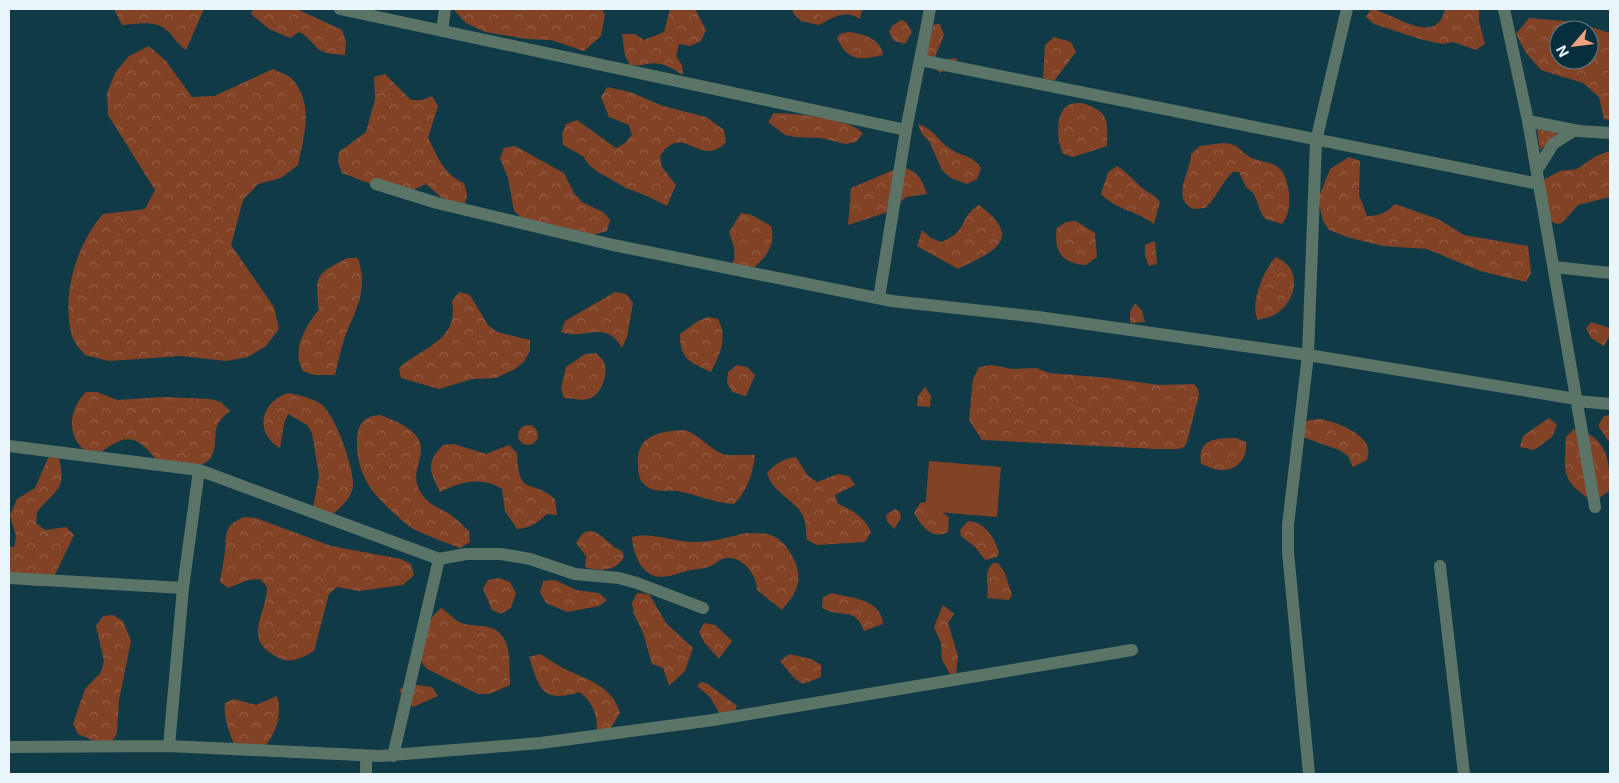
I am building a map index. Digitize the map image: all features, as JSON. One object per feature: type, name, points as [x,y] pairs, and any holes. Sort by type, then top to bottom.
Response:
[{"type":"street","points":[[340,9],[906,130]]},
{"type":"street","points":[[442,31],[445,9]]},
{"type":"street","points":[[879,298],[906,130],[930,9]]},
{"type":"street","points":[[1310,774],[1288,552],[1288,525],[1308,355],[1316,141],[1347,9]]},
{"type":"street","points":[[1504,9],[1537,170],[1595,508]]},
{"type":"street","points":[[920,60],[1076,90],[1316,141],[1539,184]]},
{"type":"street","points":[[1528,121],[1574,130],[1610,133]]},
{"type":"street","points":[[1537,170],[1553,144],[1574,130]]},
{"type":"street","points":[[376,184],[437,203],[613,245],[879,298],[1038,317],[1308,355],[1610,404]]},
{"type":"street","points":[[1554,267],[1610,273]]},
{"type":"street","points":[[9,446],[199,470],[439,559],[475,554],[502,554],[530,559],[575,574],[619,578],[637,583],[703,608]]},
{"type":"street","points":[[169,746],[183,588],[199,470]]},
{"type":"street","points":[[393,756],[439,559]]},
{"type":"street","points":[[1440,566],[1464,774]]},
{"type":"street","points":[[9,578],[183,588]]},
{"type":"street","points":[[9,747],[169,746],[393,756],[541,743],[713,720],[1132,650]]},
{"type":"street","points":[[366,756],[366,774]]},
{"type":"green space","points":[[114,9],[204,9],[186,50],[169,32],[159,25],[147,23],[122,25]]},
{"type":"green space","points":[[253,9],[297,9],[342,30],[346,41],[345,55],[329,54],[320,50],[299,32],[290,38],[269,29],[251,14]]},
{"type":"green space","points":[[453,9],[601,9],[605,14],[601,36],[584,51],[551,40],[527,39],[485,32],[466,23]]},
{"type":"green space","points":[[670,9],[695,9],[706,30],[701,41],[690,46],[679,44],[676,56],[682,65],[683,75],[661,64],[630,65],[625,56],[622,34],[635,34],[644,40],[664,32]]},
{"type":"green space","points":[[793,9],[862,9],[860,19],[844,15],[834,17],[819,25],[801,21],[793,13]]},
{"type":"green space","points":[[1371,9],[1423,27],[1433,26],[1440,21],[1445,9],[1479,9],[1479,21],[1485,44],[1476,50],[1453,42],[1442,44],[1420,39],[1374,24],[1366,17]]},
{"type":"green space","points":[[1529,18],[1552,20],[1549,20],[1549,70],[1599,70],[1599,29],[1610,33],[1610,120],[1604,119],[1599,97],[1583,83],[1541,70],[1526,53],[1516,34]]},
{"type":"green space","points":[[901,20],[906,22],[912,32],[905,44],[894,41],[889,32],[892,26]]},
{"type":"green space","points":[[935,24],[940,24],[944,35],[935,57],[940,60],[957,58],[955,64],[940,73],[928,62],[922,35]]},
{"type":"green space","points":[[847,32],[869,37],[878,44],[883,55],[861,58],[850,55],[841,46],[837,38],[840,34]]},
{"type":"green space","points":[[1054,37],[1071,42],[1076,52],[1054,81],[1043,78],[1045,45]]},
{"type":"green space","points":[[149,46],[166,61],[192,97],[214,96],[273,69],[293,80],[303,100],[306,121],[298,165],[281,178],[258,184],[243,200],[231,245],[274,307],[279,329],[266,346],[248,357],[226,361],[181,356],[109,361],[85,355],[72,336],[68,304],[70,288],[78,256],[85,241],[103,214],[145,209],[155,190],[108,115],[107,93],[115,73],[129,56]]},
{"type":"green space","points":[[385,74],[411,100],[422,100],[432,96],[438,106],[428,138],[446,170],[457,180],[464,183],[467,195],[464,206],[442,198],[426,184],[407,193],[384,189],[342,173],[338,162],[339,152],[366,132],[375,99],[374,77]]},
{"type":"green space","points":[[607,87],[630,92],[663,106],[706,117],[724,130],[726,142],[717,149],[708,151],[684,143],[676,143],[668,146],[660,156],[662,167],[676,185],[667,206],[626,188],[598,172],[589,165],[583,156],[563,145],[562,134],[566,124],[577,120],[616,148],[625,143],[632,135],[629,125],[609,117],[601,97]]},
{"type":"green space","points":[[1082,103],[1102,113],[1105,118],[1107,123],[1107,146],[1073,157],[1063,154],[1058,135],[1059,121],[1064,109],[1069,105]]},
{"type":"green space","points":[[774,113],[833,120],[845,123],[863,133],[856,142],[845,144],[822,138],[785,135],[768,122]]},
{"type":"green space","points":[[918,124],[933,132],[952,150],[977,163],[981,168],[977,179],[967,184],[951,178],[942,170],[929,141],[922,134]]},
{"type":"green space","points":[[1537,129],[1558,133],[1540,150]]},
{"type":"green space","points":[[1223,143],[1236,146],[1254,159],[1277,166],[1284,174],[1288,188],[1289,205],[1286,219],[1282,224],[1266,219],[1262,215],[1254,194],[1246,187],[1239,172],[1233,172],[1229,176],[1205,208],[1193,209],[1186,204],[1182,191],[1191,154],[1200,146]]},
{"type":"green space","points":[[515,146],[564,173],[574,193],[582,202],[603,212],[610,220],[607,231],[586,237],[523,219],[514,211],[508,178],[500,158],[504,148]]},
{"type":"green space","points":[[1610,151],[1610,197],[1578,205],[1562,223],[1552,222],[1543,214],[1535,198],[1535,187],[1543,180],[1560,171],[1577,169],[1596,156]]},
{"type":"green space","points":[[1349,157],[1360,161],[1359,195],[1367,216],[1389,210],[1395,204],[1438,219],[1464,235],[1528,246],[1531,273],[1526,282],[1480,271],[1427,249],[1383,246],[1350,238],[1329,230],[1323,221],[1318,199],[1330,169]]},
{"type":"green space","points":[[1117,166],[1160,202],[1154,224],[1113,204],[1101,194],[1108,172]]},
{"type":"green space","points":[[898,168],[909,169],[917,175],[923,183],[927,194],[906,197],[891,211],[848,225],[851,188]]},
{"type":"green space","points":[[979,205],[993,217],[1000,227],[1002,235],[999,243],[993,250],[958,269],[917,246],[922,230],[931,238],[941,242],[950,238],[960,229],[968,214]]},
{"type":"green space","points":[[741,213],[752,215],[771,226],[772,233],[772,240],[767,253],[747,273],[728,270],[734,261],[734,247],[729,232]]},
{"type":"green space","points":[[1076,221],[1095,233],[1097,257],[1086,265],[1071,262],[1061,255],[1058,250],[1057,228],[1066,222]]},
{"type":"green space","points":[[1155,241],[1157,264],[1149,266],[1145,256],[1145,245]]},
{"type":"green space","points":[[1276,257],[1289,267],[1293,274],[1294,282],[1291,297],[1280,311],[1273,316],[1258,320],[1255,305],[1259,287],[1267,269]]},
{"type":"green space","points":[[347,258],[358,258],[362,281],[359,300],[343,344],[335,375],[314,375],[303,371],[300,363],[298,355],[301,339],[319,309],[317,289],[320,277],[329,268]]},
{"type":"green space","points":[[459,292],[470,295],[488,325],[497,332],[530,340],[530,351],[524,362],[515,369],[496,378],[472,379],[439,389],[401,378],[399,368],[429,348],[445,334],[453,314],[452,301]]},
{"type":"green space","points":[[615,292],[626,294],[633,303],[627,337],[622,348],[616,339],[609,334],[594,332],[569,334],[561,332],[565,321]]},
{"type":"green space","points":[[1135,303],[1142,311],[1145,322],[1130,323],[1130,312]]},
{"type":"green space","points":[[708,317],[718,319],[723,339],[720,352],[711,372],[697,366],[688,359],[684,355],[680,343],[680,334],[698,321]]},
{"type":"green space","points":[[1591,322],[1610,328],[1609,337],[1604,346],[1591,338],[1586,328]]},
{"type":"green space","points":[[596,353],[603,361],[605,367],[605,378],[597,394],[588,399],[564,398],[561,388],[566,367],[585,354]]},
{"type":"green space","points":[[737,365],[747,367],[755,375],[746,396],[732,392],[727,383],[728,372]]},
{"type":"green space","points":[[991,365],[1013,369],[1036,368],[1049,373],[1109,378],[1159,385],[1194,384],[1198,389],[1199,395],[1187,442],[1184,447],[1179,449],[1156,449],[982,440],[969,420],[973,379],[979,367]]},
{"type":"green space","points":[[925,387],[931,396],[930,407],[917,406],[918,396]]},
{"type":"green space","points":[[86,392],[97,392],[117,400],[164,397],[210,399],[221,402],[230,411],[221,419],[217,426],[213,454],[205,463],[188,466],[158,462],[142,445],[128,439],[113,444],[95,457],[79,444],[74,436],[72,427],[75,409],[79,400]]},
{"type":"green space","points":[[288,393],[310,398],[321,404],[333,420],[344,445],[352,472],[352,491],[341,507],[332,515],[313,508],[319,476],[312,433],[307,425],[288,414],[284,424],[280,448],[266,434],[264,418],[266,410],[271,403]]},
{"type":"green space","points":[[380,415],[403,425],[416,435],[421,445],[416,475],[418,486],[428,501],[451,515],[469,531],[470,542],[460,548],[413,529],[386,506],[372,490],[366,481],[359,462],[357,439],[363,421]]},
{"type":"green space","points":[[1610,415],[1610,443],[1598,426],[1604,416]]},
{"type":"green space","points":[[1549,418],[1557,425],[1552,437],[1534,450],[1520,447],[1523,436]]},
{"type":"green space","points":[[1321,419],[1341,425],[1361,437],[1368,448],[1367,460],[1353,467],[1348,456],[1339,450],[1297,435],[1300,425],[1309,420]]},
{"type":"green space","points":[[528,425],[535,428],[538,435],[535,442],[528,445],[521,442],[518,435],[521,428]]},
{"type":"green space","points":[[1574,429],[1594,437],[1600,443],[1607,459],[1610,490],[1594,502],[1575,488],[1567,476],[1565,468],[1566,437]]},
{"type":"green space","points":[[685,430],[723,454],[755,455],[749,482],[734,504],[677,491],[655,490],[647,487],[642,482],[638,471],[638,456],[645,441],[658,434]]},
{"type":"green space","points":[[1236,438],[1246,442],[1245,453],[1237,466],[1220,470],[1201,464],[1200,456],[1202,449],[1209,442]]},
{"type":"green space","points":[[454,444],[486,454],[509,445],[517,453],[518,467],[523,482],[555,499],[557,515],[547,514],[526,528],[517,529],[505,511],[502,489],[494,485],[479,482],[463,483],[440,492],[432,473],[432,463],[437,451],[443,445]]},
{"type":"green space","points":[[58,455],[62,475],[61,482],[55,493],[37,512],[36,523],[45,530],[66,527],[74,535],[53,579],[44,586],[33,586],[15,574],[9,573],[9,547],[14,547],[16,536],[10,515],[17,499],[35,488],[48,458]]},
{"type":"green space","points":[[796,457],[808,476],[817,482],[838,474],[849,476],[855,485],[835,495],[838,504],[858,515],[868,527],[871,532],[865,542],[817,545],[807,540],[803,516],[795,505],[779,492],[767,473],[780,462]]},
{"type":"green space","points":[[929,461],[1001,467],[997,517],[925,511]]},
{"type":"green space","points":[[925,502],[936,506],[949,518],[948,532],[942,534],[932,533],[920,523],[914,513],[920,503]]},
{"type":"green space","points":[[895,509],[900,512],[901,518],[894,529],[887,521],[886,515]]},
{"type":"green space","points":[[244,517],[256,518],[331,546],[401,559],[411,564],[414,575],[403,585],[359,591],[337,587],[329,594],[314,651],[295,660],[281,659],[265,649],[258,633],[267,587],[260,579],[248,580],[228,588],[220,582],[228,530],[233,523]]},
{"type":"green space","points":[[968,521],[979,524],[988,531],[999,552],[997,557],[985,560],[975,547],[961,536],[960,530]]},
{"type":"green space","points":[[588,531],[602,536],[622,551],[624,556],[618,565],[602,570],[585,567],[586,556],[576,543],[583,533]]},
{"type":"green space","points":[[746,533],[770,535],[776,538],[787,548],[795,562],[799,577],[797,587],[792,598],[782,610],[757,590],[754,578],[747,566],[735,559],[722,559],[707,567],[667,576],[653,576],[639,563],[632,537],[662,537],[705,542]]},
{"type":"green space","points":[[993,563],[998,563],[1005,573],[1012,595],[1009,600],[987,598],[987,575]]},
{"type":"green space","points":[[499,578],[510,582],[516,593],[511,608],[501,614],[492,610],[483,589],[488,580]]},
{"type":"green space","points":[[555,580],[576,590],[599,593],[607,600],[599,606],[567,612],[546,603],[540,592],[543,581]]},
{"type":"green space","points":[[637,593],[649,594],[666,623],[693,648],[685,671],[669,686],[663,668],[652,664],[643,633],[634,614],[632,603]]},
{"type":"green space","points":[[832,593],[865,601],[872,605],[877,609],[883,624],[864,631],[860,623],[852,615],[835,613],[822,608],[823,597]]},
{"type":"green space","points":[[943,605],[954,614],[948,623],[958,656],[956,674],[952,677],[942,660],[941,643],[934,627]]},
{"type":"green space","points":[[441,608],[459,622],[485,626],[497,631],[502,636],[509,652],[510,685],[489,694],[478,694],[427,669],[420,660],[416,648],[433,616]]},
{"type":"green space","points":[[113,615],[123,621],[131,641],[119,700],[117,733],[111,743],[99,743],[78,734],[73,724],[85,689],[101,672],[104,661],[96,626],[103,616]]},
{"type":"green space","points":[[704,623],[715,625],[732,641],[719,659],[704,642],[699,632]]},
{"type":"green space","points":[[540,654],[561,667],[588,679],[611,695],[620,713],[609,731],[597,730],[593,709],[580,692],[568,695],[551,695],[540,686],[529,657]]},
{"type":"green space","points":[[789,654],[811,659],[821,665],[821,677],[803,684],[794,678],[780,661]]},
{"type":"green space","points":[[701,682],[708,684],[737,706],[735,712],[722,718],[710,697],[697,686]]},
{"type":"green space","points":[[408,684],[432,687],[438,696],[413,707],[399,690]]},
{"type":"green space","points":[[277,696],[279,703],[278,718],[274,732],[266,745],[261,750],[234,744],[228,729],[225,703],[234,699],[256,705]]}]
